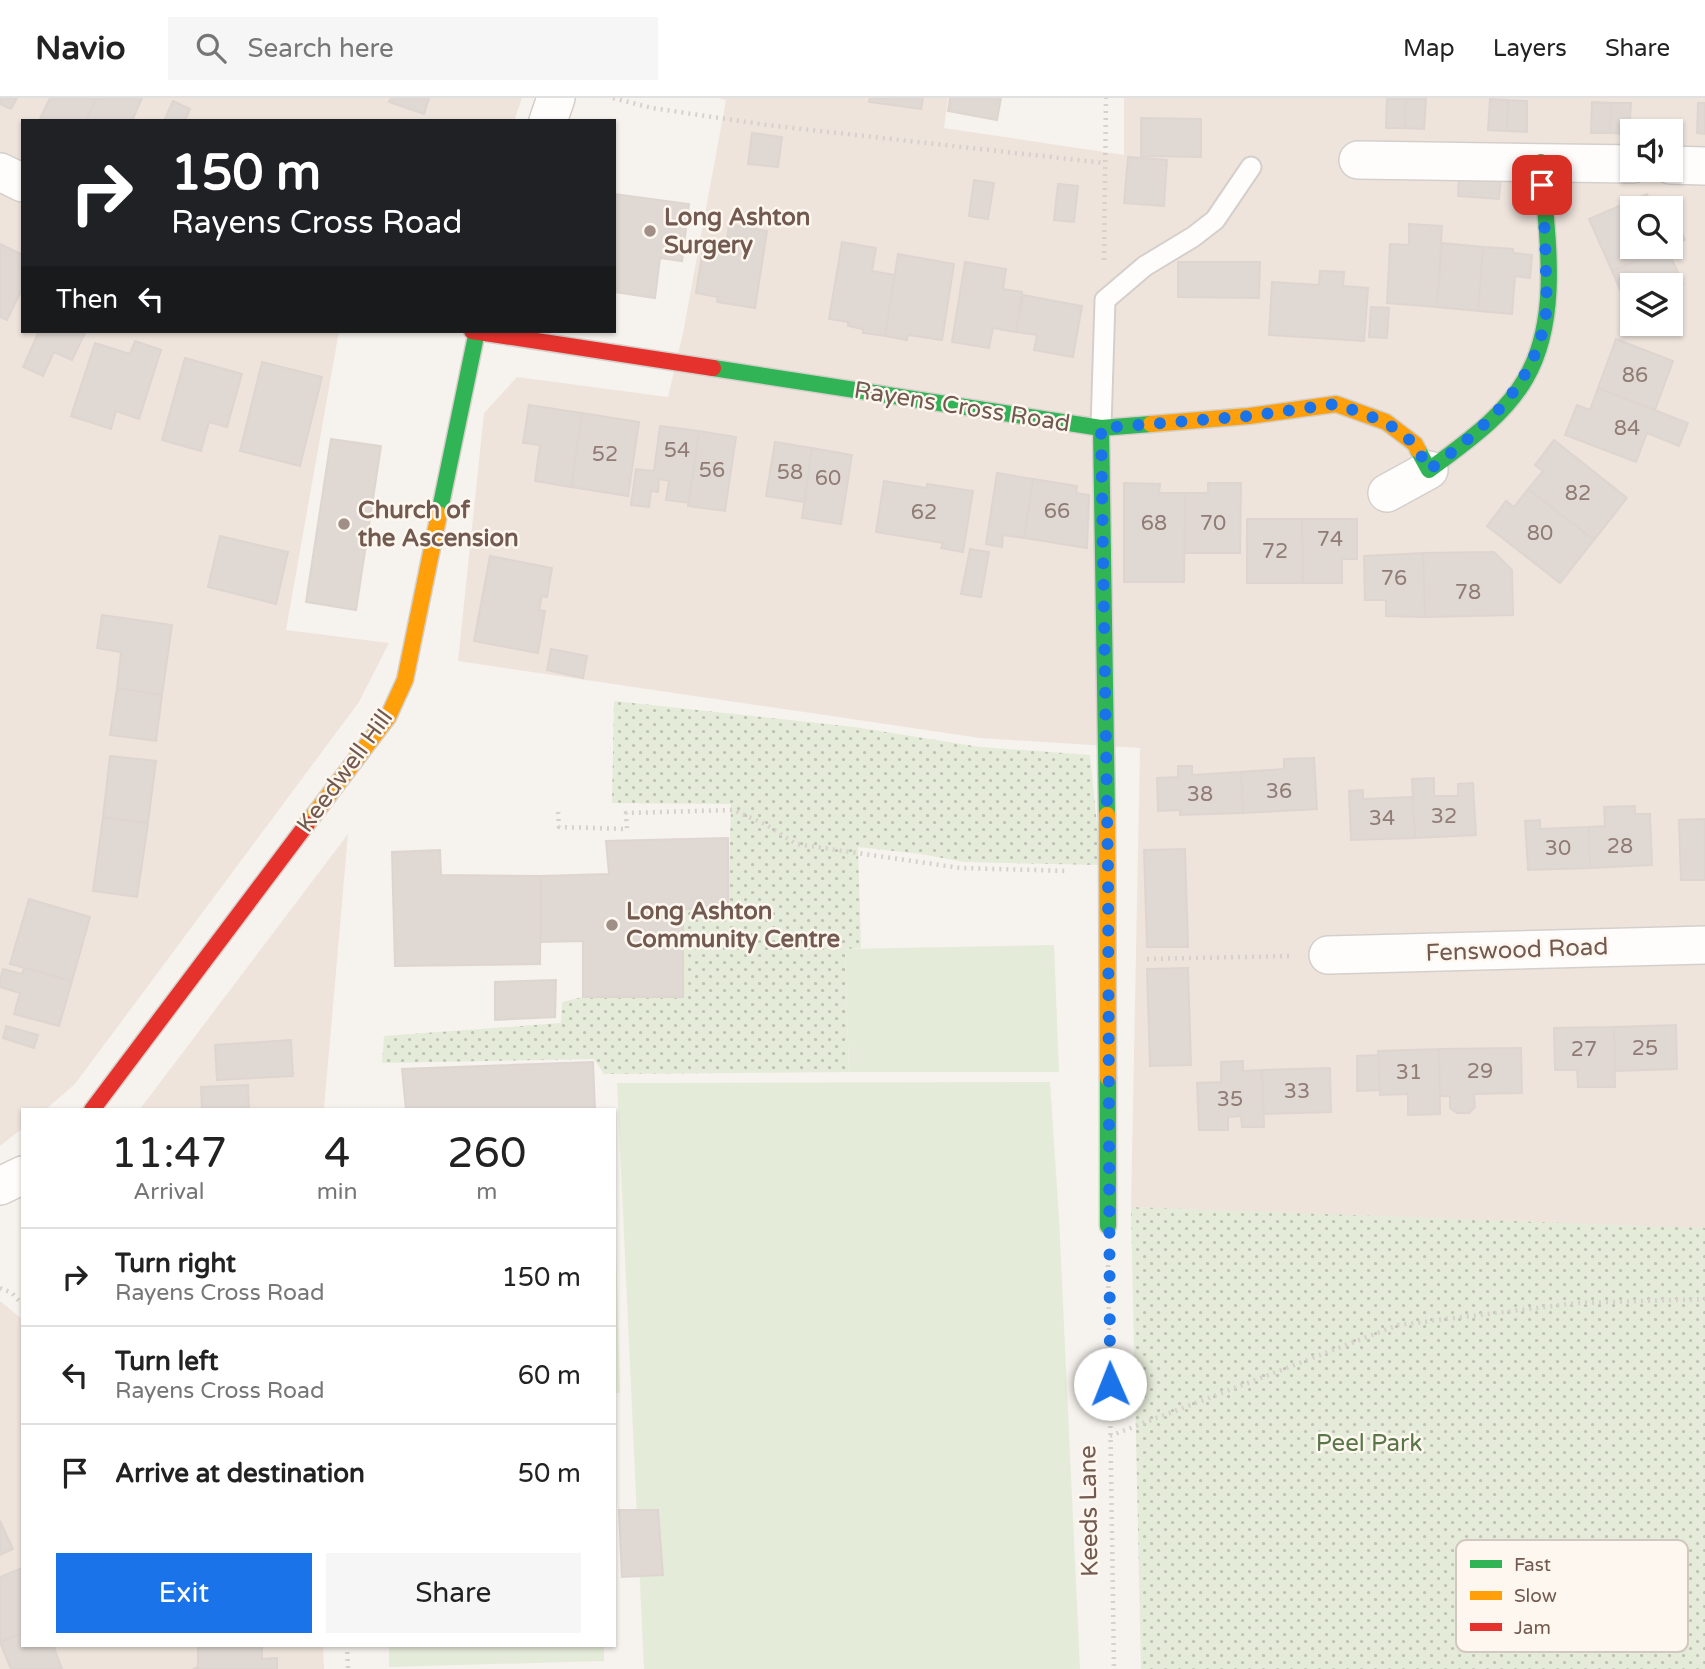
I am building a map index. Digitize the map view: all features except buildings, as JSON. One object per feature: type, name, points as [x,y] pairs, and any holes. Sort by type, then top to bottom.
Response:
[{"type":"street","points":[[549,119],[556,98]]},
{"type":"street","points":[[1358,160],[1620,164]]},
{"type":"street","points":[[1387,492],[1429,470],[1469,439],[1508,402],[1532,365],[1546,313],[1541,162]]},
{"type":"street","points":[[1683,165],[1705,166]]},
{"type":"street","points":[[0,173],[21,182]]},
{"type":"street","name":"Keedwell Hill","points":[[94,1108],[388,717],[405,680],[475,333]]},
{"type":"street","name":"Rayens Cross Road","points":[[488,333],[1101,428],[1249,416],[1336,404],[1386,422],[1415,444],[1429,470]]},
{"type":"street","points":[[1101,428],[1108,872],[1108,1226]]},
{"type":"street","name":"Fenswood Road","points":[[1328,956],[1705,944]]},
{"type":"street","points":[[0,1186],[21,1176]]},
{"type":"lane","points":[[1101,428],[1105,300],[1146,266],[1215,220],[1251,167]]},
{"type":"path","points":[[613,98],[652,108],[767,125],[1104,163]]},
{"type":"path","points":[[1105,300],[1106,98]]},
{"type":"path","points":[[558,813],[559,827],[627,829],[626,813],[733,810],[765,824],[796,844],[960,868],[1108,872]]},
{"type":"path","points":[[1108,960],[1328,956]]},
{"type":"path","name":"Keeds Lane","points":[[1108,1226],[1114,1669]]},
{"type":"path","points":[[0,1288],[12,1293],[21,1303]]},
{"type":"path","points":[[1110,1436],[1398,1325],[1577,1303],[1705,1299]]},
{"type":"path","points":[[347,1647],[348,1669]]},
{"type":"shaded area","points":[[0,98],[522,98],[515,119],[21,119],[21,333],[339,333],[286,630],[389,643],[359,702],[75,1084],[47,1108],[21,1108],[21,1130],[0,1146]]},
{"type":"shaded area","points":[[719,98],[948,98],[944,128],[1124,155],[1124,98],[1705,98],[1705,1235],[1131,1207],[1140,748],[980,738],[458,661],[484,413],[517,377],[668,397],[683,333],[726,100]]},
{"type":"shaded area","points":[[348,834],[324,1108],[141,1108]]},
{"type":"shaded area","points":[[0,1301],[21,1318],[21,1647],[323,1647],[324,1669],[0,1669]]},
{"type":"green space","points":[[614,701],[854,727],[980,747],[1090,755],[1101,865],[964,862],[858,847],[861,948],[845,949],[849,1072],[604,1074],[594,1059],[382,1063],[384,1036],[561,1023],[562,1002],[583,997],[683,997],[683,909],[728,907],[731,804],[612,803]]},
{"type":"green space","points":[[1054,945],[1059,1072],[849,1072],[845,949]]},
{"type":"green space","points":[[1050,1082],[1080,1669],[644,1669],[617,1083]]},
{"type":"green space","name":"Peel Park","points":[[1131,1207],[1705,1228],[1705,1669],[1141,1669]]},
{"type":"green space","points":[[616,1244],[620,1393],[616,1393]]},
{"type":"green space","points":[[389,1647],[604,1647],[604,1661],[389,1667]]},
{"type":"traffic: fast","points":[[1418,450],[1429,470],[1469,440],[1495,417],[1517,392],[1537,353],[1544,327],[1549,272],[1541,162]]},
{"type":"traffic: fast","points":[[439,514],[477,333]]},
{"type":"traffic: fast","points":[[713,368],[1101,428],[1151,424]]},
{"type":"traffic: fast","points":[[1101,428],[1107,815]]},
{"type":"traffic: fast","points":[[1108,1078],[1108,1226]]},
{"type":"traffic: slow","points":[[1151,424],[1249,416],[1336,404],[1386,422],[1415,444],[1418,450]]},
{"type":"traffic: slow","points":[[307,824],[388,717],[405,680],[439,514]]},
{"type":"traffic: slow","points":[[1107,815],[1108,1078]]},
{"type":"traffic: jam","points":[[485,333],[713,368]]},
{"type":"traffic: jam","points":[[94,1108],[307,824]]},
{"type":"place","name":"Long Ashton Surgery","points":[[650,231]]},
{"type":"place","name":"Church of the Ascension","points":[[344,524]]},
{"type":"place","name":"Long Ashton Community Centre","points":[[612,925]]},
{"type":"route","points":[[1110,1384],[1108,872],[1101,428],[1249,416],[1336,404],[1386,422],[1415,444],[1429,470],[1469,439],[1508,402],[1532,365],[1546,313],[1542,185]]}]
